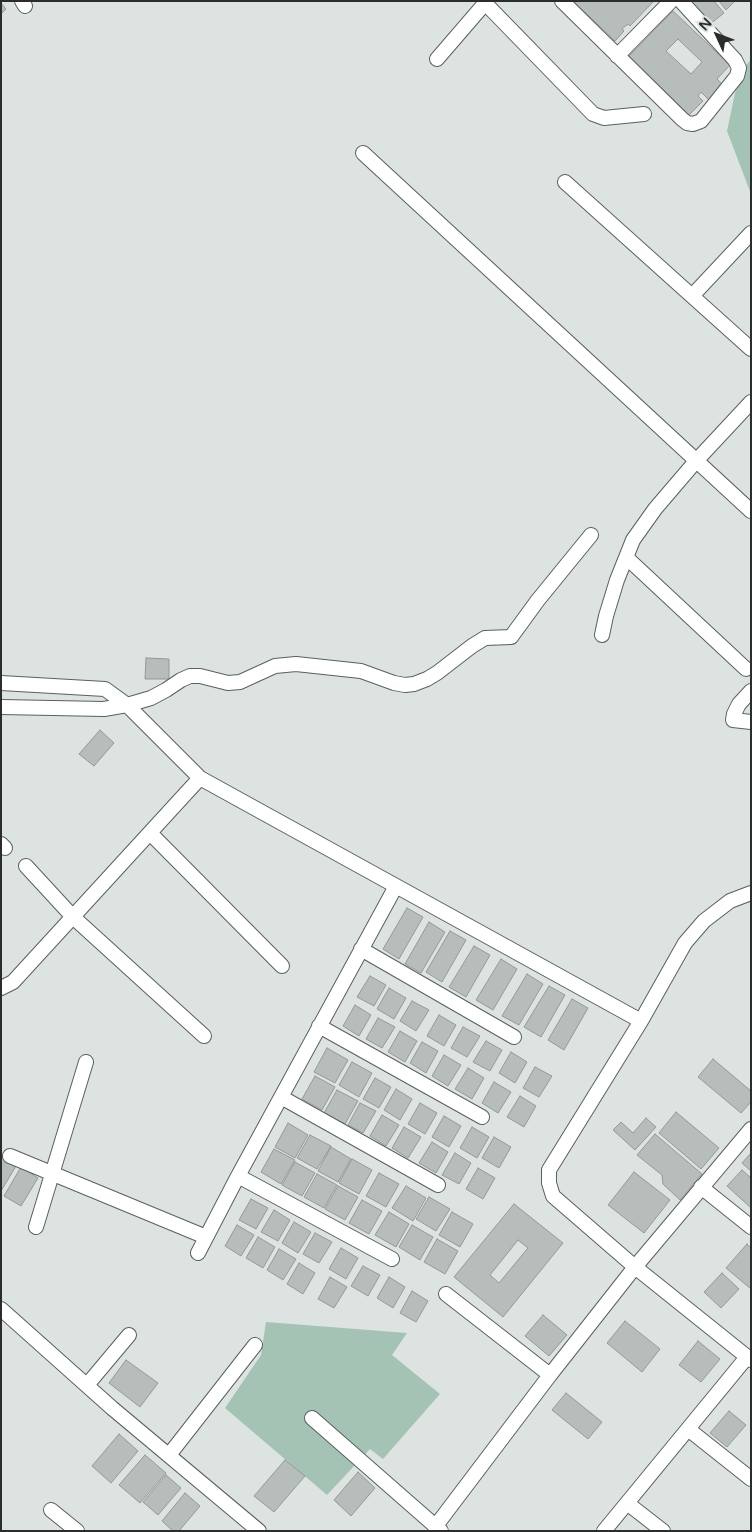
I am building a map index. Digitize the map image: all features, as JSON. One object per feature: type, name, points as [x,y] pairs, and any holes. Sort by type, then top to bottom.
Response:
[{"type":"street","points":[[562,1],[687,123],[693,124],[701,121],[737,76],[739,68],[735,60],[681,1]]},
{"type":"street","points":[[617,56],[671,1]]},
{"type":"street","points":[[437,59],[486,2],[593,114],[604,118],[644,114]]},
{"type":"street","points":[[363,153],[751,511]]},
{"type":"street","points":[[565,182],[751,349]]},
{"type":"street","points":[[692,296],[751,233]]},
{"type":"street","points":[[602,635],[617,580],[633,540],[655,509],[696,461],[751,402]]},
{"type":"street","points":[[1,707],[104,709],[151,698],[190,676],[200,676],[228,684],[240,682],[275,666],[296,664],[361,671],[394,683],[414,684],[437,673],[485,638],[511,636],[591,535]]},
{"type":"street","points":[[627,558],[746,669]]},
{"type":"street","points":[[1,683],[105,689],[127,705],[200,778],[641,1021]]},
{"type":"street","points":[[751,691],[739,704],[733,720],[751,722]]},
{"type":"street","points":[[1,988],[13,982],[200,778]]},
{"type":"street","points":[[150,833],[282,966]]},
{"type":"street","points":[[26,866],[73,917],[204,1036]]},
{"type":"street","points":[[198,1254],[238,1176],[396,886]]},
{"type":"street","points":[[604,1531],[749,1358],[635,1267],[553,1196],[549,1183],[549,1170],[641,1021],[685,943],[704,921],[730,901],[751,893]]},
{"type":"street","points":[[362,949],[514,1037]]},
{"type":"street","points":[[319,1026],[482,1117]]},
{"type":"street","points":[[36,1227],[86,1062]]},
{"type":"street","points":[[281,1097],[438,1185]]},
{"type":"street","points":[[312,1418],[438,1529],[550,1375],[635,1267],[751,1129]]},
{"type":"street","points":[[10,1156],[206,1237]]},
{"type":"street","points":[[238,1176],[392,1259]]},
{"type":"street","points":[[701,1187],[751,1227]]},
{"type":"street","points":[[446,1294],[550,1375]]},
{"type":"street","points":[[2,1311],[259,1531]]},
{"type":"street","points":[[87,1385],[129,1335]]},
{"type":"street","points":[[169,1455],[255,1345]]},
{"type":"street","points":[[688,1429],[751,1479]]},
{"type":"street","points":[[627,1503],[663,1531]]},
{"type":"street","points":[[51,1510],[77,1531]]},
{"type":"green space","points":[[751,59],[751,194],[727,131],[735,93],[745,67]]},
{"type":"green space","points":[[266,1322],[407,1333],[392,1355],[440,1394],[383,1459],[370,1449],[327,1495],[225,1408],[261,1355]]},
{"type":"building","points":[[573,1],[654,1],[630,26],[628,24],[622,29],[624,31],[615,41]]},
{"type":"building","points":[[714,1],[724,13],[709,25],[690,2]]},
{"type":"building","points":[[719,1],[735,1],[726,10]]},
{"type":"building","points":[[1,3],[6,9],[1,14]]},
{"type":"building","points":[[673,11],[730,65],[717,79],[723,85],[709,100],[701,92],[698,96],[703,101],[689,115],[629,56]],"holes":[[[678,39],[702,62],[691,74],[666,51]]]},
{"type":"building","points":[[146,658],[169,659],[169,679],[145,679]]},
{"type":"building","points":[[100,730],[114,743],[94,766],[79,754]]},
{"type":"building","points":[[407,908],[423,917],[399,959],[383,949]]},
{"type":"building","points":[[429,922],[445,932],[421,973],[405,964]]},
{"type":"building","points":[[450,931],[466,940],[442,982],[426,972]]},
{"type":"building","points":[[474,946],[490,955],[466,997],[449,987]]},
{"type":"building","points":[[501,959],[517,969],[493,1010],[476,1000]]},
{"type":"building","points":[[527,974],[543,984],[519,1025],[502,1016]]},
{"type":"building","points":[[370,976],[386,985],[374,1006],[357,997]]},
{"type":"building","points":[[549,986],[565,995],[541,1037],[524,1027]]},
{"type":"building","points":[[389,988],[406,998],[394,1019],[377,1009]]},
{"type":"building","points":[[572,999],[588,1008],[564,1050],[548,1040]]},
{"type":"building","points":[[412,1001],[429,1010],[416,1031],[400,1021]]},
{"type":"building","points":[[355,1005],[371,1015],[359,1036],[343,1026]]},
{"type":"building","points":[[439,1015],[456,1025],[444,1046],[427,1036]]},
{"type":"building","points":[[378,1018],[395,1027],[382,1048],[366,1039]]},
{"type":"building","points":[[463,1027],[480,1036],[467,1057],[451,1048]]},
{"type":"building","points":[[400,1031],[417,1041],[405,1062],[388,1052]]},
{"type":"building","points":[[486,1041],[502,1050],[490,1071],[473,1062]]},
{"type":"building","points":[[422,1042],[438,1051],[426,1073],[410,1063]]},
{"type":"building","points":[[327,1048],[348,1060],[335,1083],[314,1072]]},
{"type":"building","points":[[511,1052],[527,1062],[515,1083],[499,1073]]},
{"type":"building","points":[[444,1055],[461,1065],[448,1086],[432,1076]]},
{"type":"building","points":[[713,1059],[751,1091],[751,1102],[741,1113],[698,1077]]},
{"type":"building","points":[[352,1062],[372,1073],[359,1097],[339,1085]]},
{"type":"building","points":[[535,1067],[552,1076],[539,1097],[523,1088]]},
{"type":"building","points":[[468,1068],[484,1078],[472,1099],[455,1089]]},
{"type":"building","points":[[315,1076],[335,1087],[322,1110],[302,1099]]},
{"type":"building","points":[[375,1078],[391,1087],[379,1108],[363,1099]]},
{"type":"building","points":[[494,1082],[511,1092],[498,1113],[482,1103]]},
{"type":"building","points":[[396,1089],[412,1099],[400,1120],[384,1110]]},
{"type":"building","points":[[337,1090],[358,1101],[345,1124],[324,1113]]},
{"type":"building","points":[[520,1096],[536,1106],[524,1127],[507,1117]]},
{"type":"building","points":[[360,1103],[376,1111],[363,1133],[348,1125]]},
{"type":"building","points":[[420,1103],[437,1113],[425,1134],[408,1124]]},
{"type":"building","points":[[676,1112],[719,1148],[701,1169],[659,1133]]},
{"type":"building","points":[[382,1115],[399,1125],[386,1146],[370,1136]]},
{"type":"building","points":[[444,1116],[461,1126],[449,1147],[432,1137]]},
{"type":"building","points":[[646,1118],[656,1127],[635,1150],[613,1130],[621,1122],[633,1133]]},
{"type":"building","points":[[288,1123],[308,1135],[295,1158],[275,1147]]},
{"type":"building","points":[[404,1127],[421,1137],[408,1158],[392,1148]]},
{"type":"building","points":[[472,1127],[489,1137],[477,1158],[460,1148]]},
{"type":"building","points":[[655,1134],[702,1174],[680,1200],[663,1184],[662,1175],[637,1155]]},
{"type":"building","points":[[310,1135],[331,1146],[317,1169],[297,1158]]},
{"type":"building","points":[[494,1137],[511,1147],[499,1168],[482,1158]]},
{"type":"building","points":[[432,1142],[448,1152],[436,1173],[419,1163]]},
{"type":"building","points":[[331,1147],[351,1159],[338,1182],[318,1171]]},
{"type":"building","points":[[274,1149],[295,1160],[281,1184],[261,1172]]},
{"type":"building","points":[[455,1153],[471,1163],[459,1184],[442,1175]]},
{"type":"building","points":[[751,1153],[751,1171],[742,1163]]},
{"type":"building","points":[[1,1157],[16,1166],[1,1191]]},
{"type":"building","points":[[352,1159],[372,1170],[359,1194],[339,1183]]},
{"type":"building","points":[[295,1162],[315,1173],[302,1196],[282,1185]]},
{"type":"building","points":[[21,1167],[38,1178],[21,1206],[4,1196]]},
{"type":"building","points":[[478,1168],[495,1178],[483,1199],[466,1189]]},
{"type":"building","points":[[742,1170],[751,1178],[751,1208],[727,1186]]},
{"type":"building","points":[[634,1172],[670,1200],[644,1233],[608,1205]]},
{"type":"building","points":[[379,1173],[399,1184],[386,1207],[366,1196]]},
{"type":"building","points":[[317,1174],[337,1185],[324,1208],[304,1197]]},
{"type":"building","points":[[338,1186],[358,1197],[345,1220],[325,1209]]},
{"type":"building","points":[[406,1186],[426,1198],[413,1221],[392,1208]]},
{"type":"building","points":[[429,1197],[450,1209],[436,1231],[416,1219]]},
{"type":"building","points":[[251,1199],[268,1208],[256,1229],[239,1220]]},
{"type":"building","points":[[362,1200],[382,1211],[369,1234],[349,1223]]},
{"type":"building","points":[[514,1204],[563,1243],[503,1317],[454,1277]],"holes":[[[518,1240],[528,1248],[499,1283],[490,1275]]]},
{"type":"building","points":[[274,1210],[290,1220],[278,1241],[261,1232]]},
{"type":"building","points":[[389,1212],[409,1224],[396,1247],[375,1235]]},
{"type":"building","points":[[452,1212],[473,1224],[460,1247],[439,1235]]},
{"type":"building","points":[[294,1222],[311,1232],[298,1253],[282,1243]]},
{"type":"building","points":[[237,1225],[254,1235],[241,1256],[225,1246]]},
{"type":"building","points":[[412,1225],[433,1237],[420,1260],[399,1247]]},
{"type":"building","points":[[315,1233],[332,1242],[319,1263],[303,1254]]},
{"type":"building","points":[[258,1237],[275,1247],[263,1268],[246,1258]]},
{"type":"building","points":[[437,1239],[458,1251],[445,1274],[424,1262]]},
{"type":"building","points":[[747,1244],[751,1248],[751,1289],[726,1268]]},
{"type":"building","points":[[341,1248],[358,1258],[346,1279],[329,1269]]},
{"type":"building","points":[[279,1249],[296,1259],[283,1280],[267,1270]]},
{"type":"building","points":[[299,1263],[315,1273],[303,1294],[287,1284]]},
{"type":"building","points":[[363,1266],[380,1275],[368,1296],[351,1286]]},
{"type":"building","points":[[722,1273],[739,1289],[721,1308],[704,1292]]},
{"type":"building","points":[[330,1277],[347,1287],[334,1308],[318,1299]]},
{"type":"building","points":[[389,1277],[405,1287],[393,1308],[377,1298]]},
{"type":"building","points":[[412,1291],[428,1301],[416,1322],[400,1313]]},
{"type":"building","points":[[543,1315],[567,1335],[549,1356],[525,1336]]},
{"type":"building","points":[[625,1321],[660,1349],[642,1372],[607,1343]]},
{"type":"building","points":[[698,1341],[720,1359],[701,1382],[679,1365]]},
{"type":"building","points":[[126,1360],[158,1383],[140,1407],[109,1383]]},
{"type":"building","points":[[566,1393],[602,1422],[588,1439],[552,1410]]},
{"type":"building","points":[[729,1411],[746,1425],[727,1447],[710,1433]]},
{"type":"building","points":[[119,1434],[138,1451],[111,1483],[92,1466]]},
{"type":"building","points":[[145,1455],[166,1473],[140,1503],[119,1485]]},
{"type":"building","points":[[285,1460],[305,1476],[274,1512],[254,1496]]},
{"type":"building","points":[[358,1472],[375,1488],[351,1516],[334,1500]]},
{"type":"building","points":[[166,1475],[181,1488],[158,1515],[143,1502]]},
{"type":"building","points":[[185,1493],[200,1506],[179,1531],[173,1531],[162,1521]]}]
